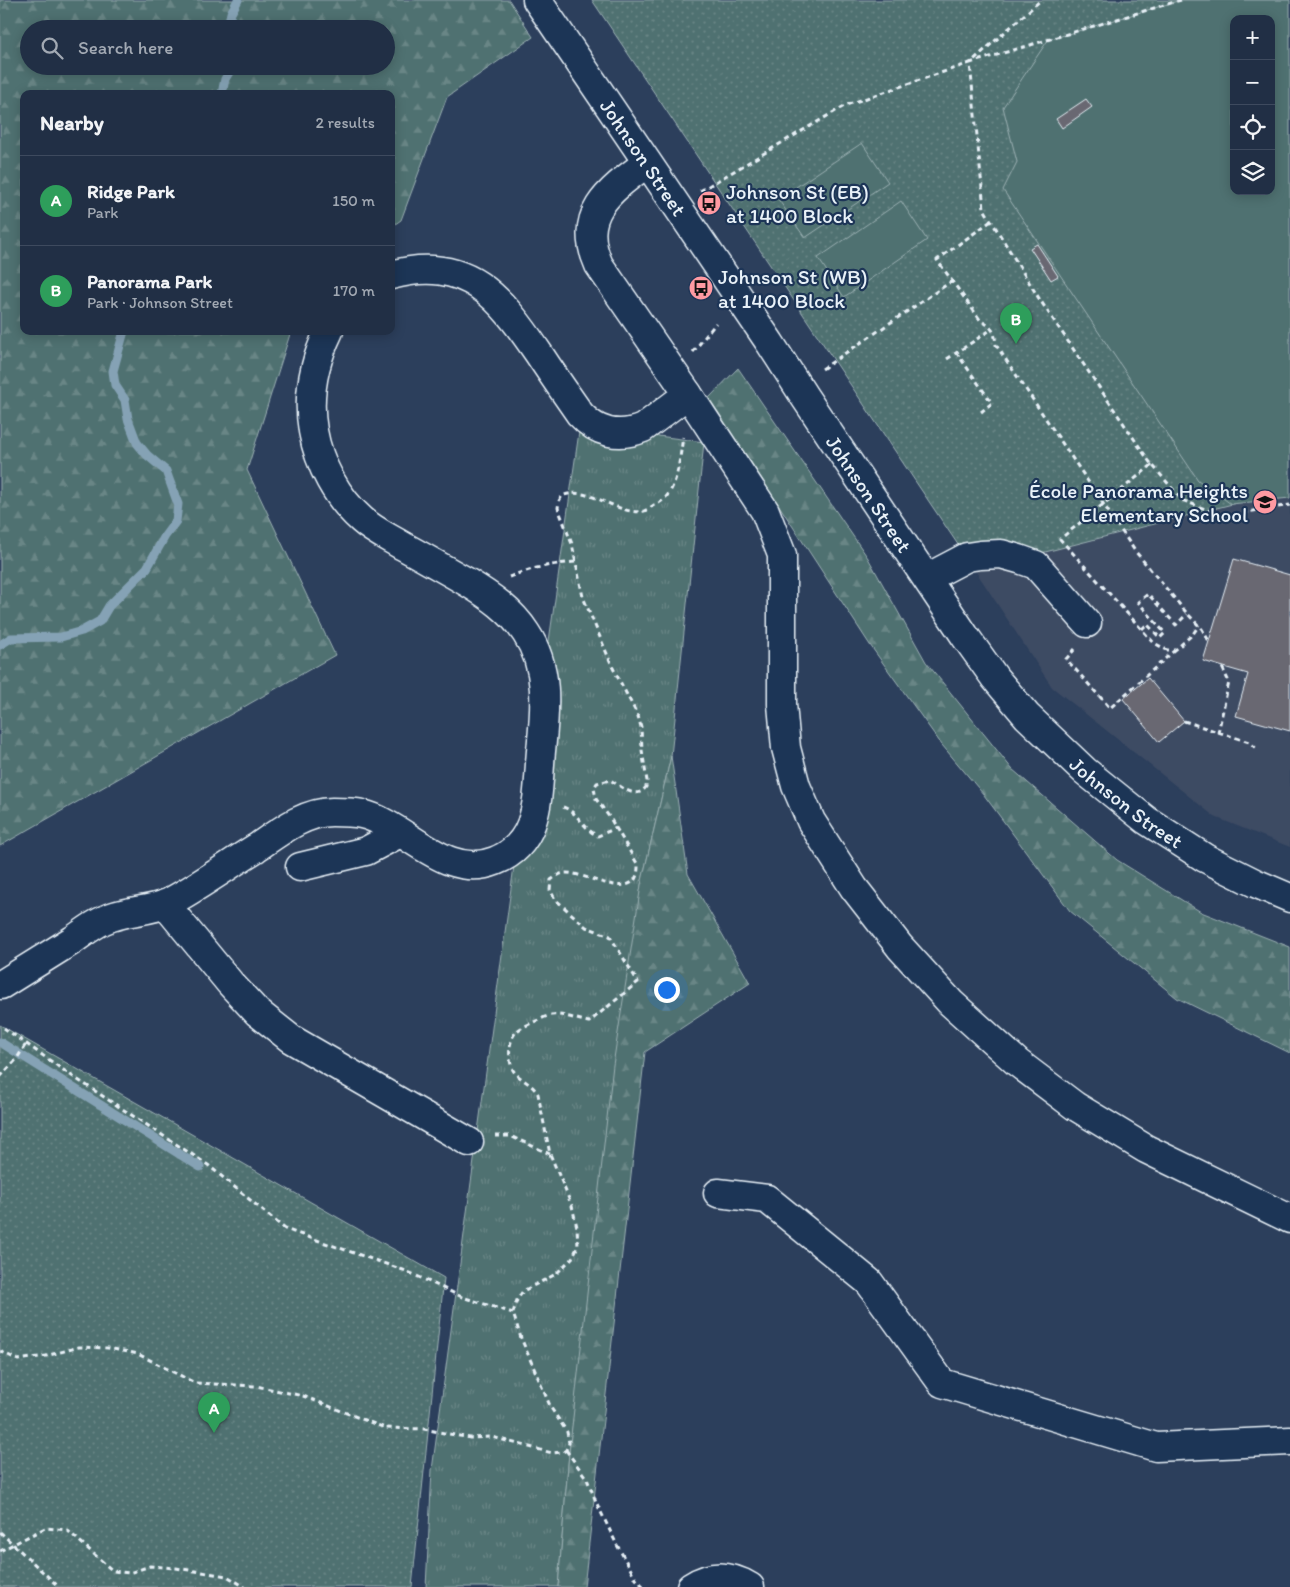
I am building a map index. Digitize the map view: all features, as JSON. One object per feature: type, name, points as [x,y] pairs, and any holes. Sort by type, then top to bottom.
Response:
[{"type":"street","name":"Johnson Street","points":[[538,0],[975,650],[1027,716],[1085,771],[1146,820],[1205,858],[1290,898]]},
{"type":"street","points":[[647,163],[612,190],[601,205],[590,230],[591,241],[599,265],[688,394],[765,511],[782,555],[782,704],[786,748],[796,786],[811,821],[854,888],[900,948],[952,1004],[1018,1063],[1075,1106],[1146,1149],[1290,1220]]},
{"type":"street","points":[[395,274],[411,270],[443,271],[466,278],[484,289],[499,301],[515,319],[580,414],[597,429],[614,434],[636,431],[643,428],[688,394]]},
{"type":"street","points":[[1,985],[106,918],[166,904],[277,833],[304,818],[322,813],[362,814],[381,822],[432,853],[454,862],[470,864],[484,864],[507,855],[529,833],[536,803],[545,709],[544,681],[535,649],[527,634],[504,607],[490,596],[364,522],[350,508],[330,478],[315,443],[311,409],[315,367],[327,335]]},
{"type":"street","points":[[927,578],[967,557],[980,554],[1002,554],[1036,565],[1086,623]]},
{"type":"street","points":[[300,867],[366,851],[400,833]]},
{"type":"street","points":[[166,904],[230,983],[257,1012],[290,1040],[470,1142]]},
{"type":"street","points":[[718,1193],[767,1199],[868,1282],[942,1383],[1156,1448],[1290,1441]]},
{"type":"street","points":[[691,1587],[710,1579],[726,1576],[750,1587]]},
{"type":"path","points":[[970,63],[1041,0]]},
{"type":"path","points":[[677,207],[701,190],[846,105],[970,63],[1181,0]]},
{"type":"path","points":[[970,63],[984,209],[1040,300],[1152,465],[1182,500],[1223,516],[1290,505]]},
{"type":"path","points":[[991,221],[937,260],[981,321],[989,325],[995,333],[996,346],[1135,551],[1199,625],[1209,641]]},
{"type":"path","points":[[822,369],[952,281]]},
{"type":"path","points":[[691,354],[716,323]]},
{"type":"path","points":[[948,359],[992,329]]},
{"type":"path","points":[[956,352],[992,403],[981,412]]},
{"type":"path","points":[[0,1351],[18,1360],[46,1356],[79,1347],[108,1348],[138,1354],[195,1383],[256,1386],[303,1396],[385,1428],[424,1429],[470,1438],[492,1437],[552,1453],[566,1450],[569,1443],[567,1432],[551,1408],[521,1338],[513,1313],[517,1300],[523,1291],[556,1274],[572,1258],[578,1246],[577,1227],[572,1206],[550,1154],[538,1094],[533,1086],[512,1069],[510,1047],[514,1034],[520,1029],[550,1015],[559,1015],[589,1022],[638,982],[610,936],[586,928],[555,898],[550,890],[551,880],[564,873],[572,873],[598,882],[623,886],[636,880],[638,865],[596,799],[594,788],[597,783],[610,780],[632,793],[638,793],[644,790],[647,781],[638,716],[594,626],[583,597],[572,544],[558,508],[562,496],[574,493],[594,497],[637,512],[645,511],[664,499],[673,488],[683,436]]},
{"type":"path","points":[[1152,465],[1060,539],[1154,643],[1167,650],[1175,650]]},
{"type":"path","points":[[490,596],[506,579],[526,570],[549,564],[576,562]]},
{"type":"path","points":[[1142,629],[1147,624],[1160,638],[1165,633],[1138,602],[1148,594],[1176,625],[1188,614]]},
{"type":"path","points":[[1086,623],[1093,631],[1066,659],[1110,708],[1193,634],[1199,625]]},
{"type":"path","points":[[1218,733],[1229,682],[1222,667]]},
{"type":"path","points":[[1184,722],[1248,742],[1258,750]]},
{"type":"path","points":[[536,803],[559,806],[571,810],[591,833],[598,836],[616,828]]},
{"type":"path","points":[[4,1028],[69,1074],[208,1165],[285,1229],[406,1271],[462,1297],[513,1313]]},
{"type":"path","points":[[0,1077],[16,1060],[26,1044]]},
{"type":"path","points":[[470,1142],[482,1136],[510,1136],[550,1154]]},
{"type":"path","points":[[566,1450],[587,1479],[617,1545],[636,1579],[644,1587]]},
{"type":"path","points":[[0,1551],[45,1528],[66,1530],[113,1572],[129,1573],[150,1566],[176,1568],[227,1576],[246,1587]]},
{"type":"path","points":[[0,1532],[59,1587]]},
{"type":"shaded area","name":"École Panorama Heights Elementary School","points":[[1290,160],[1290,847],[1215,817],[1052,687],[975,570],[1248,500],[1234,195],[1275,195],[1275,184]]},
{"type":"green space","points":[[0,0],[509,0],[533,37],[447,97],[401,220],[395,224],[395,90],[20,90],[20,335],[290,335],[247,470],[335,655],[0,846]]},
{"type":"green space","points":[[592,0],[1290,0],[1275,15],[1230,15],[1230,30],[1171,188],[1248,500],[975,570]]},
{"type":"green space","points":[[1181,0],[1290,0],[1290,498],[1231,504],[1198,480],[1003,190],[1017,162],[1003,107],[1048,40]]},
{"type":"green space","points":[[862,143],[888,182],[805,238],[778,199]]},
{"type":"green space","points":[[901,201],[927,240],[844,297],[818,258]]},
{"type":"green space","points":[[738,368],[868,558],[926,662],[1012,769],[1117,860],[1201,912],[1290,947],[1290,1053],[1177,998],[1070,911],[984,795],[942,745],[870,645],[709,398]]},
{"type":"green space","points":[[579,432],[603,446],[630,447],[658,436],[704,442],[671,756],[641,885],[569,1453],[558,1587],[426,1587],[432,1470],[514,866],[537,843],[543,831],[549,808],[559,702],[557,683],[548,648]]},
{"type":"green space","points":[[671,756],[688,874],[750,983],[645,1052],[584,1587],[558,1587],[569,1453],[613,1065],[641,885]]},
{"type":"green space","points":[[0,1025],[444,1278],[412,1587],[0,1587]]},
{"type":"building","points":[[1086,99],[1092,107],[1062,128],[1056,119]]},
{"type":"building","points":[[1037,244],[1058,276],[1051,280],[1030,248]]},
{"type":"building","points":[[1234,559],[1290,575],[1290,731],[1236,716],[1248,674],[1203,661]]},
{"type":"building","points":[[1148,678],[1184,721],[1159,742],[1123,699]]},
{"type":"waterway","points":[[229,20],[238,0]]},
{"type":"waterway","points":[[223,90],[227,75]]},
{"type":"waterway","points":[[0,645],[11,638],[61,637],[82,631],[100,621],[109,606],[147,568],[176,521],[178,504],[166,471],[147,455],[137,443],[128,419],[125,400],[115,385],[113,371],[123,335]]},
{"type":"waterway","points":[[0,1042],[200,1167]]},
{"type":"place","name":"Johnson St (EB) at 1400 Block","points":[[709,203]]},
{"type":"place","name":"Johnson St (WB) at 1400 Block","points":[[701,288]]},
{"type":"place","name":"Panorama Park","points":[[1016,344]]},
{"type":"place","name":"École Panorama Heights Elementary School","points":[[1265,502]]},
{"type":"place","name":"Ridge Park","points":[[214,1433]]}]
